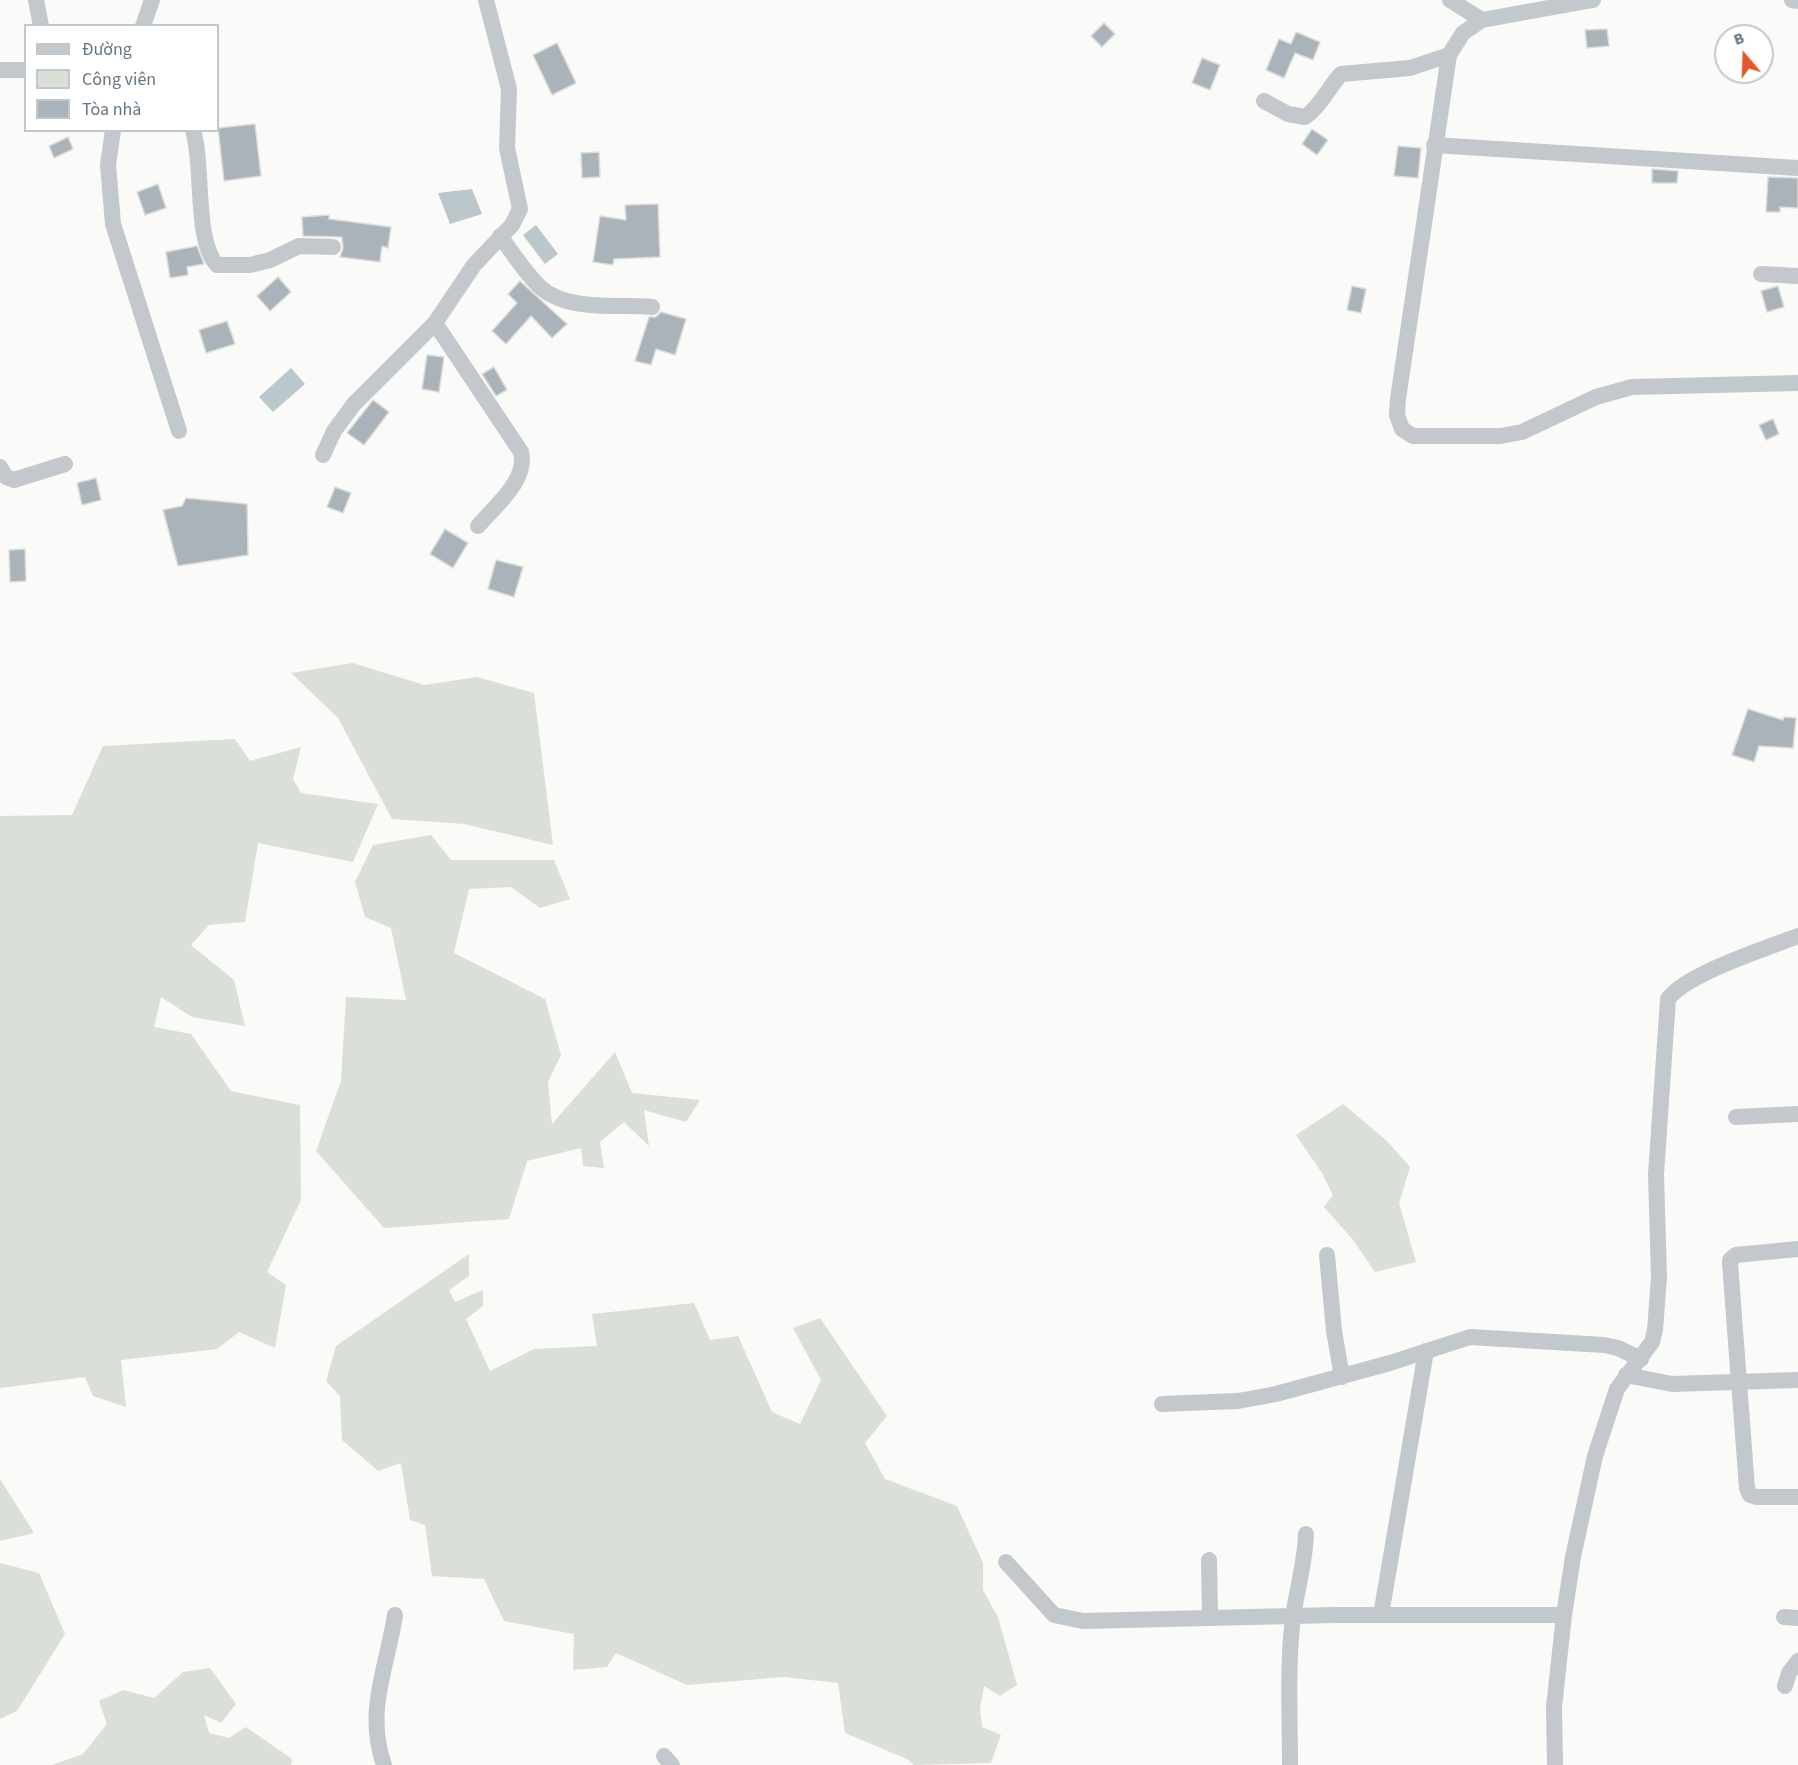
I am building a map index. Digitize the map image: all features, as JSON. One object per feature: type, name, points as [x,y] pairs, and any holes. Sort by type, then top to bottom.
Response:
[{"type":"street","points":[[36,0],[41,24]]},
{"type":"street","points":[[144,24],[152,0]]},
{"type":"street","points":[[323,455],[334,431],[354,404],[435,323],[474,265],[512,225],[520,209],[507,148],[509,89],[486,0]]},
{"type":"street","points":[[1450,0],[1482,20]]},
{"type":"street","points":[[1593,0],[1482,20],[1463,33],[1449,55],[1398,399],[1397,415],[1402,429],[1413,436],[1501,436],[1522,432],[1596,397],[1632,387],[1798,383]]},
{"type":"street","points":[[1792,0],[1798,1]]},
{"type":"street","points":[[1264,100],[1288,114],[1305,117],[1316,110],[1330,85],[1341,74],[1410,68],[1449,55]]},
{"type":"street","points":[[0,70],[24,70]]},
{"type":"street","points":[[113,132],[108,165],[113,224],[179,431]]},
{"type":"street","points":[[193,132],[197,147],[204,229],[210,257],[217,265],[260,263],[300,246],[333,248]]},
{"type":"street","points":[[1434,145],[1798,168]]},
{"type":"street","points":[[500,236],[533,279],[549,294],[563,300],[586,304],[652,307]]},
{"type":"street","points":[[1761,274],[1798,276]]},
{"type":"street","points":[[435,323],[521,452],[524,464],[520,475],[478,526]]},
{"type":"street","points":[[0,467],[6,477],[14,480],[65,464]]},
{"type":"street","points":[[1555,1765],[1554,1707],[1564,1616],[1573,1557],[1595,1456],[1617,1389],[1652,1342],[1658,1308],[1656,1174],[1668,999],[1673,992],[1689,982],[1798,936]]},
{"type":"street","points":[[1736,1117],[1798,1114]]},
{"type":"street","points":[[1798,1249],[1736,1255],[1730,1260],[1750,1495],[1798,1497]]},
{"type":"street","points":[[1327,1255],[1334,1331],[1342,1377]]},
{"type":"street","points":[[1162,1404],[1238,1401],[1302,1388],[1426,1351],[1455,1340],[1494,1337],[1604,1345],[1618,1348],[1641,1359]]},
{"type":"street","points":[[1381,1616],[1426,1351]]},
{"type":"street","points":[[1626,1375],[1672,1384],[1798,1380]]},
{"type":"street","points":[[1290,1765],[1290,1671],[1293,1616],[1305,1563],[1306,1534]]},
{"type":"street","points":[[1209,1560],[1210,1618]]},
{"type":"street","points":[[1006,1562],[1039,1602],[1054,1615],[1083,1621],[1293,1616],[1564,1616]]},
{"type":"street","points":[[384,1765],[376,1738],[375,1710],[395,1615]]},
{"type":"street","points":[[1785,1686],[1789,1673],[1798,1661]]},
{"type":"green space","points":[[353,663],[424,685],[477,677],[534,693],[553,845],[464,824],[392,819],[338,718],[291,673]]},
{"type":"green space","points":[[235,739],[250,761],[301,747],[293,779],[301,793],[378,804],[353,862],[258,843],[245,922],[209,925],[191,945],[234,980],[245,1026],[192,1017],[161,997],[154,1027],[191,1034],[231,1091],[300,1105],[301,1200],[267,1272],[286,1285],[275,1348],[239,1332],[217,1349],[121,1360],[126,1407],[93,1396],[85,1377],[0,1388],[0,816],[72,815],[103,746]]},
{"type":"green space","points":[[431,835],[451,860],[554,860],[570,899],[540,908],[511,887],[469,889],[454,953],[545,999],[561,1055],[548,1082],[552,1124],[615,1052],[632,1093],[700,1100],[686,1122],[644,1110],[649,1146],[624,1122],[600,1142],[604,1168],[583,1166],[581,1148],[527,1161],[509,1219],[384,1228],[316,1151],[341,1081],[346,997],[406,1000],[391,928],[365,917],[355,882],[373,845]]},
{"type":"green space","points":[[1343,1104],[1387,1141],[1410,1167],[1399,1203],[1416,1262],[1375,1272],[1353,1240],[1324,1207],[1333,1195],[1322,1173],[1296,1135]]},
{"type":"green space","points":[[469,1254],[469,1276],[449,1290],[455,1302],[483,1290],[483,1306],[466,1319],[490,1371],[534,1349],[597,1346],[592,1314],[694,1303],[710,1340],[738,1336],[772,1412],[800,1424],[821,1380],[793,1328],[820,1318],[887,1416],[865,1443],[885,1479],[957,1506],[983,1563],[983,1590],[998,1617],[1017,1685],[1000,1696],[984,1686],[980,1709],[982,1727],[1001,1735],[991,1763],[914,1765],[909,1760],[845,1733],[838,1683],[784,1677],[687,1685],[616,1653],[607,1667],[573,1670],[574,1634],[504,1621],[484,1579],[432,1576],[425,1525],[410,1520],[401,1463],[378,1471],[342,1440],[340,1396],[326,1381],[336,1346]]},
{"type":"green space","points":[[0,1479],[34,1533],[0,1541]]},
{"type":"green space","points":[[0,1563],[39,1573],[65,1634],[17,1711],[0,1719]]},
{"type":"green space","points":[[210,1668],[236,1704],[221,1723],[204,1715],[209,1733],[229,1738],[246,1727],[292,1759],[291,1765],[52,1765],[83,1754],[107,1724],[99,1701],[123,1690],[154,1698],[183,1672]]},
{"type":"shaded area","points":[[472,189],[482,214],[450,224],[438,193]]},
{"type":"shaded area","points":[[536,225],[558,254],[545,264],[523,235]]},
{"type":"shaded area","points":[[291,368],[305,384],[273,412],[259,397]]},
{"type":"building","points":[[1104,23],[1115,34],[1102,47],[1091,36]]},
{"type":"building","points":[[1607,29],[1609,46],[1587,48],[1585,30]]},
{"type":"building","points":[[1296,32],[1320,42],[1313,60],[1295,53],[1284,78],[1266,70],[1279,39],[1291,44]]},
{"type":"building","points":[[557,43],[576,83],[552,95],[533,55]]},
{"type":"building","points":[[1202,58],[1220,65],[1210,90],[1192,83]]},
{"type":"building","points":[[255,124],[261,176],[224,181],[219,128]]},
{"type":"building","points":[[1312,129],[1328,140],[1317,155],[1302,144]]},
{"type":"building","points":[[68,137],[73,149],[54,158],[49,146]]},
{"type":"building","points":[[1398,146],[1421,148],[1418,178],[1394,176]]},
{"type":"building","points":[[599,152],[600,177],[582,178],[581,153]]},
{"type":"building","points":[[1652,169],[1678,171],[1677,183],[1652,183]]},
{"type":"building","points":[[1768,177],[1798,178],[1798,208],[1780,207],[1780,212],[1766,212]]},
{"type":"building","points":[[158,184],[166,208],[145,215],[137,192]]},
{"type":"building","points":[[658,204],[660,257],[614,259],[613,265],[593,262],[600,216],[626,220],[625,205]]},
{"type":"building","points":[[329,215],[329,219],[391,227],[388,248],[382,246],[380,262],[340,257],[343,248],[342,237],[303,236],[302,217]]},
{"type":"building","points":[[197,246],[204,264],[187,267],[188,275],[170,278],[166,252]]},
{"type":"building","points":[[278,277],[291,292],[270,311],[257,296]]},
{"type":"building","points":[[520,281],[567,324],[552,338],[531,316],[506,344],[492,331],[517,303],[508,294]]},
{"type":"building","points":[[1352,286],[1366,289],[1361,313],[1347,310]]},
{"type":"building","points":[[1778,286],[1784,307],[1767,312],[1761,291]]},
{"type":"building","points":[[661,312],[686,319],[675,355],[656,349],[651,365],[635,361],[649,317],[656,317]]},
{"type":"building","points":[[227,321],[235,344],[206,353],[199,330]]},
{"type":"building","points":[[427,355],[444,357],[439,392],[422,389]]},
{"type":"building","points":[[494,367],[507,390],[496,396],[482,374]]},
{"type":"building","points":[[373,400],[389,412],[364,445],[347,433]]},
{"type":"building","points":[[1773,419],[1779,434],[1766,440],[1759,425]]},
{"type":"building","points":[[96,478],[101,500],[82,505],[77,483]]},
{"type":"building","points":[[335,487],[351,493],[343,513],[327,507]]},
{"type":"building","points":[[186,498],[247,504],[248,555],[178,566],[163,510],[182,506]]},
{"type":"building","points":[[445,529],[468,543],[453,568],[430,554]]},
{"type":"building","points":[[25,549],[26,581],[10,582],[9,550]]},
{"type":"building","points":[[496,560],[523,567],[514,597],[488,589]]},
{"type":"building","points":[[1748,709],[1783,720],[1784,717],[1796,718],[1793,748],[1759,746],[1754,762],[1732,755]]}]
